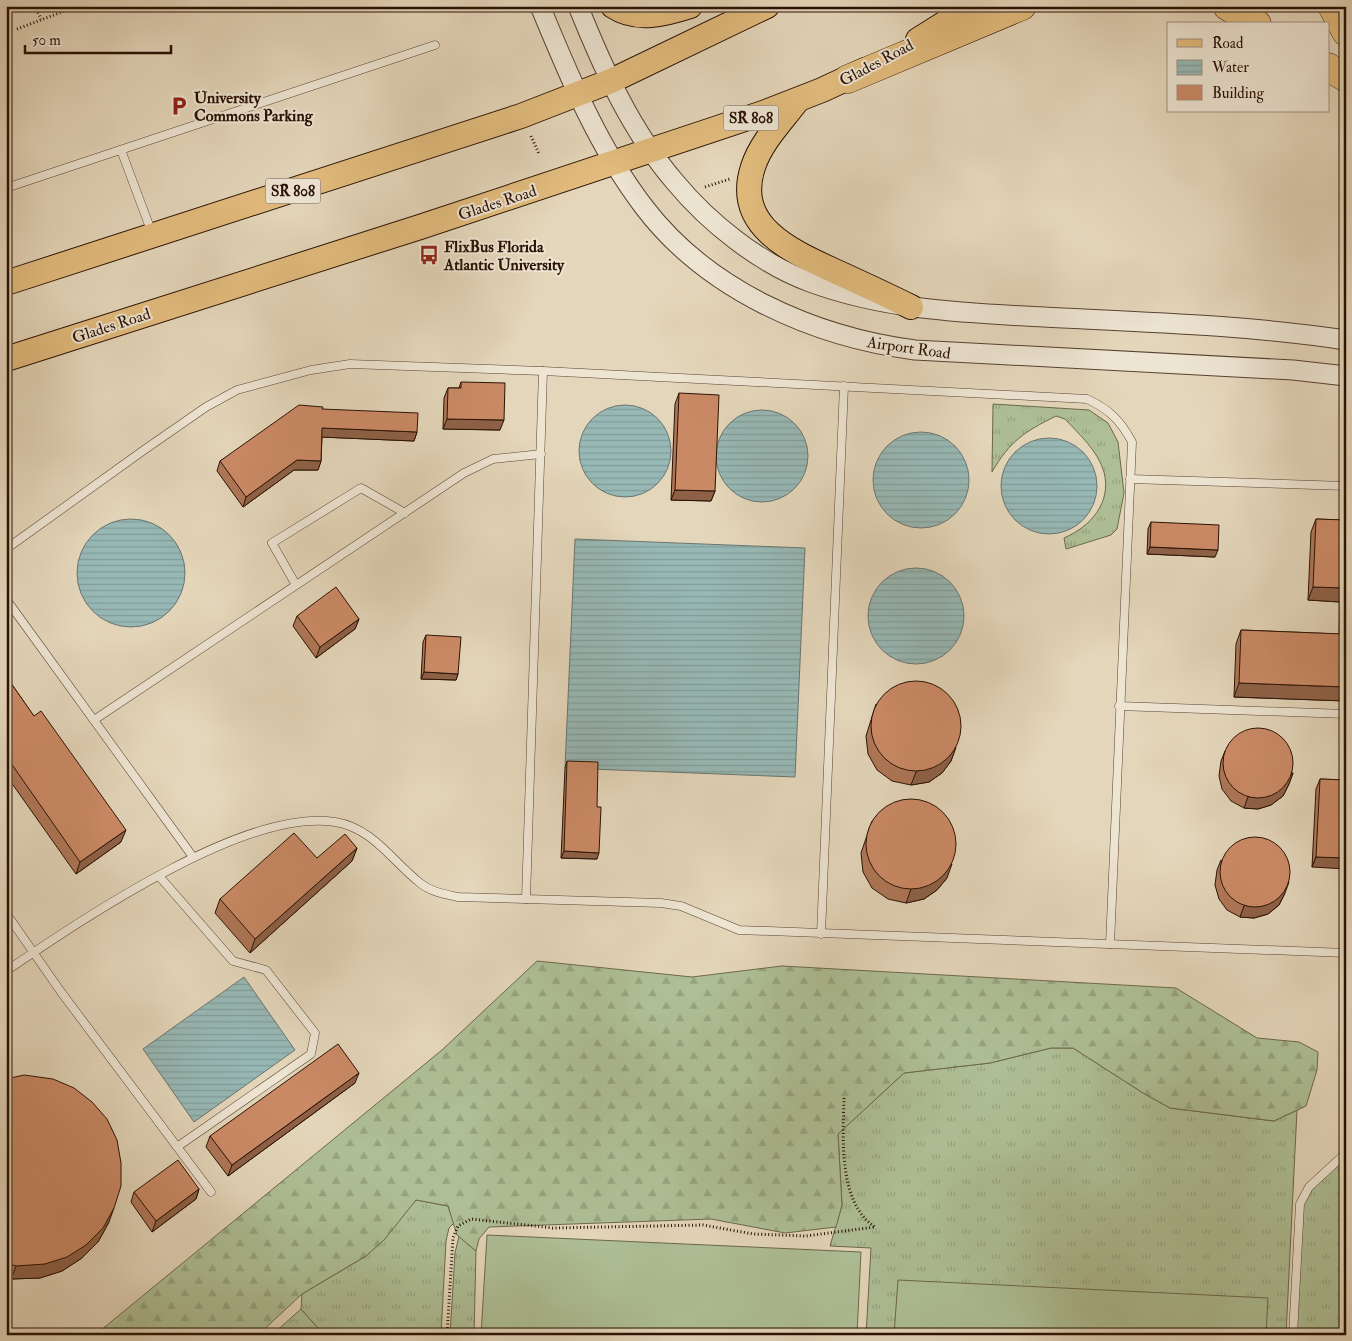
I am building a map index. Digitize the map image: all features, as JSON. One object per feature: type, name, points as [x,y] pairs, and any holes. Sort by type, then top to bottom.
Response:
[{"type":"highway","points":[[848,79],[1022,6]]},
{"type":"highway","points":[[1227,6],[1254,22]]},
{"type":"highway","points":[[1332,6],[1346,32]]},
{"type":"highway","points":[[1330,68],[1346,78]]},
{"type":"main road","points":[[613,6],[627,13],[650,16],[690,6]]},
{"type":"main road","name":"SR 808","points":[[6,283],[450,140],[578,95],[767,6]]},
{"type":"main road","name":"Glades Road","points":[[6,359],[651,151],[797,101],[848,79],[928,34],[972,6]]},
{"type":"main road","points":[[797,101],[760,151],[752,169],[750,198],[761,224],[774,238],[797,253],[911,307]]},
{"type":"street","name":"Airport Road","points":[[540,6],[578,95],[614,163],[654,220],[704,265],[769,307],[798,320],[846,337],[891,347],[932,351],[1294,370],[1346,376]]},
{"type":"street","points":[[578,6],[611,81],[651,151],[674,181],[702,210],[738,240],[769,261],[808,281],[833,290],[911,307],[980,314],[1199,326],[1346,340]]},
{"type":"lane","points":[[6,188],[435,45]]},
{"type":"lane","points":[[121,150],[153,236]]},
{"type":"lane","points":[[6,549],[152,444],[206,407],[237,390],[311,370],[350,364],[543,371],[1087,399],[1105,407],[1122,424],[1132,442],[1110,944]]},
{"type":"lane","points":[[526,899],[543,371]]},
{"type":"lane","points":[[821,934],[844,386]]},
{"type":"lane","points":[[94,720],[464,473],[493,459],[541,454]]},
{"type":"lane","points":[[1130,479],[1346,486]]},
{"type":"lane","points":[[296,585],[272,543],[361,488],[405,513]]},
{"type":"lane","points":[[6,599],[193,857]]},
{"type":"lane","points":[[1119,706],[1346,714]]},
{"type":"lane","points":[[6,970],[193,857],[255,832],[303,822],[335,822],[358,830],[380,844],[420,883],[437,892],[458,897],[661,903],[681,906],[739,930],[1346,952]]},
{"type":"lane","points":[[160,876],[234,961],[266,970],[315,1033],[311,1054],[177,1147]]},
{"type":"lane","points":[[6,913],[61,992],[211,1192]]},
{"type":"lane","points":[[1293,1335],[1300,1204],[1309,1187],[1346,1154]]},
{"type":"path","points":[[35,6],[41,20]]},
{"type":"path","points":[[17,30],[70,9]]},
{"type":"path","points":[[531,136],[539,154]]},
{"type":"path","points":[[697,190],[738,176]]},
{"type":"path","points":[[446,1335],[453,1238],[458,1226],[471,1219],[553,1228],[703,1225],[754,1234],[806,1236],[875,1227],[860,1215],[848,1178],[844,1155],[844,1098]]},
{"type":"green space","points":[[993,404],[1089,410],[1108,423],[1118,442],[1124,493],[1117,529],[1111,535],[1066,549],[1064,538],[1074,533],[1090,520],[1102,504],[1106,483],[1104,472],[1097,457],[1088,443],[1065,419],[1056,416],[1019,438],[1005,452],[992,472]]},
{"type":"green space","points":[[537,961],[692,977],[782,966],[1176,988],[1257,1038],[1299,1042],[1318,1052],[1317,1070],[1306,1106],[1274,1121],[1170,1108],[1073,1048],[1051,1048],[990,1063],[904,1073],[838,1134],[842,1205],[836,1227],[785,1233],[711,1219],[489,1227],[479,1239],[476,1251],[457,1235],[448,1206],[416,1200],[384,1240],[366,1256],[302,1294],[258,1335],[95,1335],[442,1050]]},
{"type":"green space","points":[[1051,1048],[1073,1048],[1170,1108],[1274,1121],[1297,1110],[1286,1335],[866,1335],[871,1248],[830,1246],[842,1205],[838,1134],[904,1073],[990,1063]]},
{"type":"green space","points":[[1346,1153],[1346,1335],[1293,1335],[1304,1194]]},
{"type":"green space","points":[[416,1200],[448,1206],[454,1223],[449,1228],[446,1241],[441,1335],[324,1335],[301,1309],[302,1294],[366,1256]]},
{"type":"green space","points":[[487,1235],[861,1252],[857,1335],[481,1335]]},
{"type":"green space","points":[[459,1236],[476,1251],[474,1335],[450,1335],[455,1253]]},
{"type":"green space","points":[[898,1280],[1268,1298],[1266,1335],[894,1335]]},
{"type":"green space","points":[[301,1309],[324,1335],[272,1335]]},
{"type":"water","points":[[625,405],[643,408],[658,418],[668,433],[671,451],[668,469],[658,484],[643,494],[625,497],[607,494],[592,484],[582,469],[579,451],[582,433],[592,418],[607,408]]},
{"type":"water","points":[[762,410],[780,413],[795,423],[805,438],[808,456],[805,474],[795,489],[780,499],[762,502],[744,499],[729,489],[719,474],[716,456],[719,438],[729,423],[744,413]]},
{"type":"water","points":[[921,432],[939,435],[955,446],[966,462],[969,480],[966,498],[955,514],[939,525],[921,528],[903,525],[887,514],[876,498],[873,480],[876,462],[887,446],[903,435]]},
{"type":"water","points":[[1049,438],[1068,441],[1083,452],[1094,467],[1097,486],[1094,505],[1083,520],[1068,531],[1049,534],[1030,531],[1015,520],[1004,505],[1001,486],[1004,467],[1015,452],[1030,441]]},
{"type":"water","points":[[131,519],[152,523],[169,535],[181,552],[185,573],[181,594],[169,611],[152,623],[131,627],[110,623],[93,611],[81,594],[77,573],[81,552],[93,535],[110,523]]},
{"type":"water","points":[[575,539],[805,548],[795,777],[565,768]]},
{"type":"water","points":[[907,568],[925,568],[943,576],[956,589],[964,607],[961,635],[943,656],[925,664],[907,664],[889,656],[876,643],[868,625],[868,607],[876,589],[889,576]]},
{"type":"water","points":[[244,977],[295,1050],[194,1122],[143,1049]]},
{"type":"building","points":[[461,382],[505,383],[504,420],[447,419],[448,388],[461,388]]},
{"type":"building","points":[[679,393],[719,395],[715,491],[675,490]]},
{"type":"building","points":[[299,405],[323,407],[322,409],[418,413],[417,432],[322,428],[321,461],[297,460],[246,497],[220,461]]},
{"type":"building","points":[[1316,519],[1346,520],[1346,687],[1239,683],[1241,630],[1343,634],[1345,588],[1313,587]]},
{"type":"building","points":[[1151,522],[1219,525],[1218,550],[1150,547]]},
{"type":"building","points":[[336,587],[359,619],[320,647],[297,616]]},
{"type":"building","points":[[426,635],[461,637],[458,674],[424,672]]},
{"type":"building","points":[[6,676],[34,716],[41,711],[126,830],[80,862],[6,756]]},
{"type":"building","points":[[916,681],[933,685],[948,694],[957,709],[961,726],[957,743],[948,758],[933,767],[916,771],[899,767],[884,758],[875,743],[871,726],[875,709],[884,694],[899,685]]},
{"type":"building","points":[[1251,728],[1265,728],[1278,734],[1287,743],[1293,756],[1291,776],[1283,788],[1265,798],[1251,798],[1238,792],[1229,783],[1223,770],[1223,756],[1229,743],[1238,734]]},
{"type":"building","points":[[567,761],[598,762],[597,807],[601,807],[599,853],[564,851]]},
{"type":"building","points":[[1320,779],[1346,780],[1346,858],[1316,857]]},
{"type":"building","points":[[911,799],[928,802],[943,812],[953,827],[956,844],[953,861],[943,876],[928,886],[911,889],[894,886],[879,876],[869,861],[866,844],[869,827],[879,812],[894,802]]},
{"type":"building","points":[[294,833],[317,858],[345,834],[357,848],[255,939],[220,899]]},
{"type":"building","points":[[1248,837],[1262,837],[1275,843],[1284,852],[1290,865],[1288,885],[1280,897],[1262,907],[1248,907],[1235,901],[1226,892],[1220,879],[1220,865],[1226,852],[1235,843]]},
{"type":"building","points":[[338,1044],[359,1073],[232,1165],[210,1136]]},
{"type":"building","points":[[24,1075],[53,1079],[74,1088],[92,1102],[107,1119],[117,1140],[121,1163],[121,1186],[114,1208],[103,1228],[86,1245],[67,1257],[45,1264],[16,1266],[6,1263],[6,1079]]},
{"type":"building","points":[[178,1160],[199,1189],[156,1221],[134,1192]]},
{"type":"place","name":"University Commons Parking","points":[[179,106]]},
{"type":"place","name":"FlixBus Florida Atlantic University","points":[[429,255]]}]
